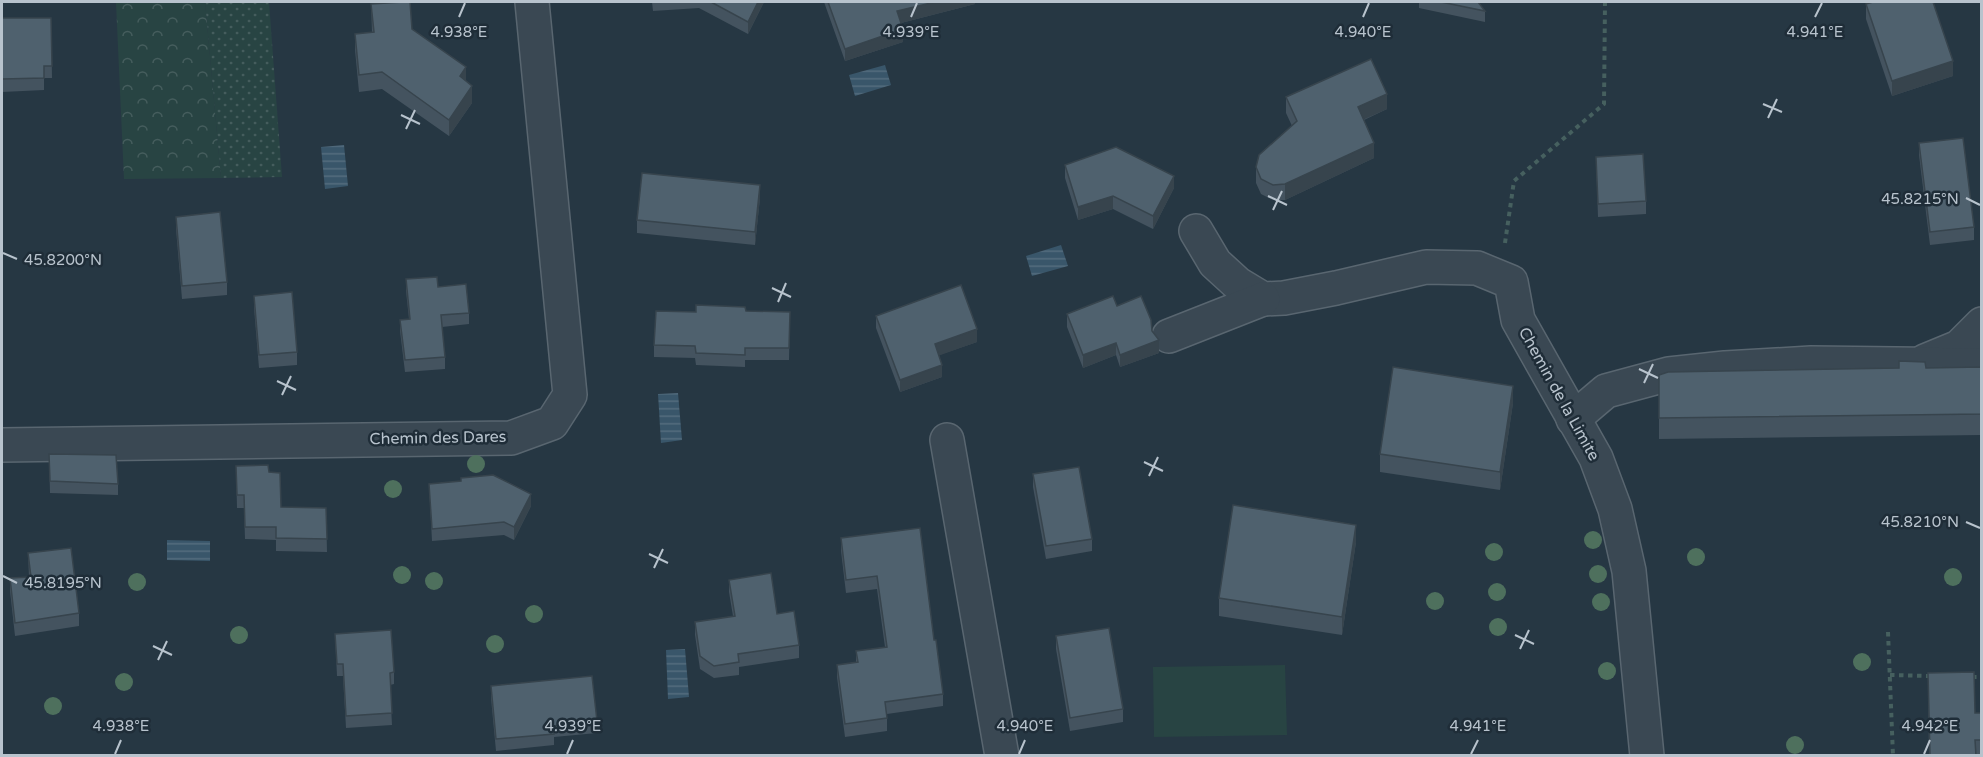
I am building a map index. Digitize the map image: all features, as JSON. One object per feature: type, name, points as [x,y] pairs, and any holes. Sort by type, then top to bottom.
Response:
[{"type":"street","name":"Chemin des Dares","points":[[2,445],[511,438],[552,423],[570,395],[532,2]]},
{"type":"street","points":[[1196,231],[1215,263],[1238,284],[1263,299]]},
{"type":"street","points":[[1169,336],[1263,299],[1284,298],[1336,288],[1426,267],[1477,268],[1511,282]]},
{"type":"street","name":"Chemin de la Limite","points":[[1511,282],[1518,320],[1596,458],[1615,509],[1629,571],[1647,756]]},
{"type":"street","points":[[1917,364],[1959,347],[1982,324]]},
{"type":"street","points":[[1573,418],[1606,391],[1669,374],[1811,363],[1982,365]]},
{"type":"street","points":[[947,441],[1002,756]]},
{"type":"path","points":[[1511,282],[1505,239],[1514,182],[1604,104],[1605,2]]},
{"type":"path","points":[[1888,632],[1893,756]]},
{"type":"path","points":[[1890,675],[1936,676]]},
{"type":"path","points":[[1970,677],[1982,677]]},
{"type":"green space","points":[[116,2],[205,2],[221,178],[124,179]]},
{"type":"green space","points":[[205,2],[269,2],[282,177],[221,178]]},
{"type":"green space","points":[[1285,665],[1287,735],[1154,737],[1153,667]]},
{"type":"water","points":[[885,65],[891,85],[855,96],[849,75]]},
{"type":"water","points":[[344,145],[348,186],[325,189],[321,147]]},
{"type":"water","points":[[1061,245],[1068,266],[1032,276],[1026,256]]},
{"type":"water","points":[[678,393],[682,440],[661,443],[658,394]]},
{"type":"water","points":[[167,540],[210,541],[210,561],[167,560]]},
{"type":"water","points":[[685,649],[689,697],[668,699],[666,650]]},
{"type":"building","points":[[410,2],[412,29],[466,67],[460,76],[472,86],[449,120],[382,72],[359,75],[355,34],[374,32],[371,4]]},
{"type":"building","points":[[711,2],[758,2],[748,22]]},
{"type":"building","points":[[828,2],[935,2],[897,11],[903,29],[845,49]]},
{"type":"building","points":[[1441,2],[1478,2],[1485,11]]},
{"type":"building","points":[[1933,2],[1953,61],[1892,81],[1866,4]]},
{"type":"building","points":[[2,18],[51,18],[52,66],[44,66],[44,78],[2,79]]},
{"type":"building","points":[[1371,59],[1387,94],[1358,107],[1374,143],[1285,184],[1273,185],[1261,179],[1256,167],[1259,155],[1297,121],[1286,97]]},
{"type":"building","points":[[1963,138],[1974,227],[1930,232],[1919,143]]},
{"type":"building","points":[[1116,147],[1174,176],[1153,216],[1113,196],[1078,207],[1065,165]]},
{"type":"building","points":[[1643,154],[1646,201],[1598,204],[1596,157]]},
{"type":"building","points":[[642,173],[760,185],[755,232],[637,220]]},
{"type":"building","points":[[220,212],[227,282],[182,286],[176,217]]},
{"type":"building","points":[[437,277],[438,287],[466,284],[469,313],[441,315],[445,357],[405,360],[400,320],[410,319],[406,279]]},
{"type":"building","points":[[961,285],[977,329],[935,344],[942,365],[900,380],[876,316]]},
{"type":"building","points":[[292,292],[297,352],[259,355],[254,296]]},
{"type":"building","points":[[1113,296],[1117,306],[1141,296],[1151,320],[1152,331],[1159,340],[1120,355],[1116,343],[1083,355],[1067,314]]},
{"type":"building","points":[[696,305],[745,307],[746,311],[790,312],[789,348],[745,348],[745,355],[696,353],[695,346],[654,345],[656,311],[696,312]]},
{"type":"building","points":[[1899,361],[1925,362],[1926,368],[1982,367],[1982,414],[1659,418],[1659,375],[1668,372],[1899,368]]},
{"type":"building","points":[[1393,367],[1513,386],[1500,472],[1380,454]]},
{"type":"building","points":[[49,454],[116,455],[118,484],[50,481]]},
{"type":"building","points":[[268,465],[269,472],[280,473],[281,507],[326,508],[327,539],[276,538],[276,527],[245,527],[244,495],[237,495],[236,466]]},
{"type":"building","points":[[1079,467],[1092,539],[1046,546],[1033,474]]},
{"type":"building","points":[[493,475],[531,494],[514,527],[504,522],[432,529],[429,484]]},
{"type":"building","points":[[1233,505],[1356,525],[1342,617],[1219,598]]},
{"type":"building","points":[[920,528],[943,694],[885,702],[887,718],[845,724],[837,665],[858,662],[856,651],[887,647],[877,576],[846,580],[841,538]]},
{"type":"building","points":[[71,548],[79,613],[15,623],[10,578],[31,577],[28,553]]},
{"type":"building","points":[[771,573],[777,614],[794,611],[799,645],[738,654],[739,662],[714,666],[700,656],[695,622],[735,616],[729,580]]},
{"type":"building","points":[[1109,628],[1123,709],[1070,718],[1056,636]]},
{"type":"building","points":[[391,630],[394,672],[390,673],[392,713],[346,716],[343,664],[337,664],[335,634]]},
{"type":"building","points":[[1974,672],[1975,713],[1982,713],[1982,740],[1975,740],[1976,756],[1930,756],[1928,673]]},
{"type":"building","points":[[592,676],[597,721],[553,726],[554,734],[496,739],[491,686]]}]
